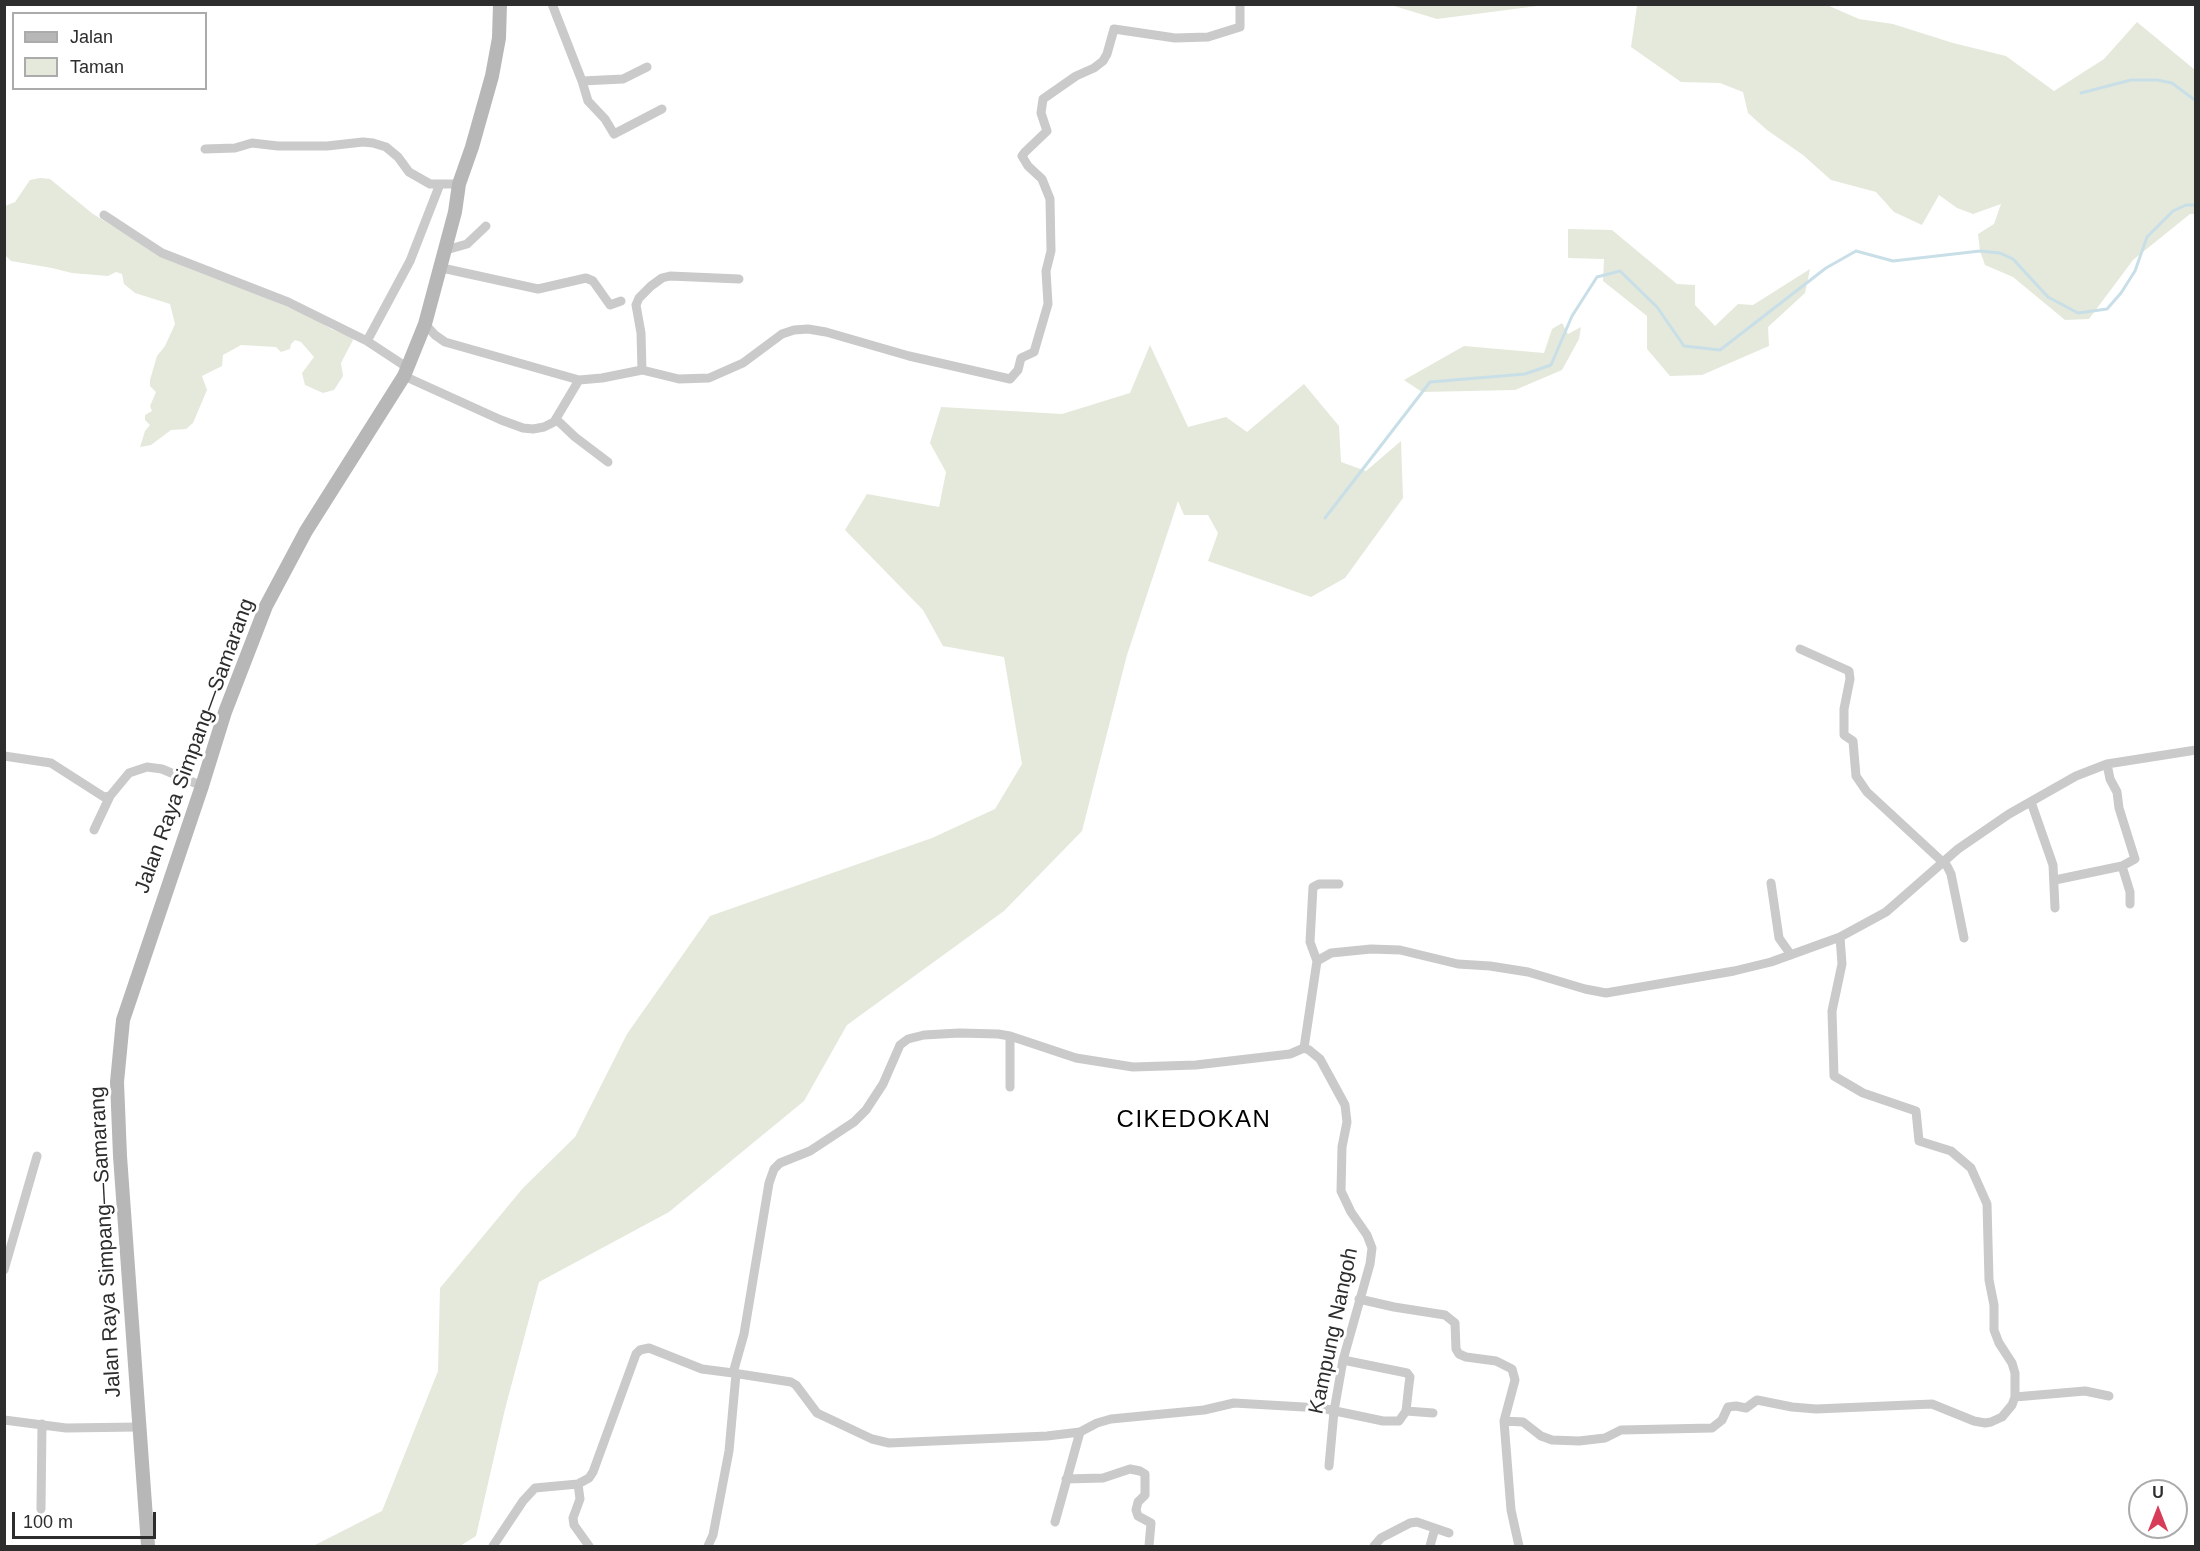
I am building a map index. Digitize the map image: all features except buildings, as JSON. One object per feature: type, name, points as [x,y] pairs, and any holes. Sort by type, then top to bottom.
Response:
[{"type":"main road","name":"Jalan Raya Simpang—Samarang","points":[[148,1546],[120,1156],[117,1082],[120,1040],[126,1010],[204,781],[225,712],[279,579],[306,531],[406,372],[425,324],[456,212],[459,184],[492,76],[499,38],[500,4]]},
{"type":"street","points":[[552,4],[588,101],[605,119],[614,134],[662,109]]},
{"type":"street","points":[[425,324],[445,342],[579,380],[642,370],[679,379],[709,378],[743,363],[782,334],[808,329],[853,339],[919,359],[1010,379],[1018,370],[1021,358],[1034,352],[1048,304],[1046,271],[1051,251],[1050,199],[1042,179],[1028,166],[1022,156],[1047,131],[1041,113],[1043,99],[1103,61],[1114,29],[1175,38],[1208,37],[1240,27],[1240,4]]},
{"type":"street","points":[[582,81],[623,79],[647,67]]},
{"type":"street","points":[[205,150],[235,148],[252,143],[278,146],[327,146],[373,143],[387,147],[407,170],[423,181],[434,186],[459,184]]},
{"type":"street","points":[[367,341],[410,261],[440,184]]},
{"type":"street","points":[[104,215],[162,253],[288,302],[367,341],[406,372],[523,428],[543,428],[557,420],[579,380]]},
{"type":"street","points":[[446,250],[467,244],[486,226]]},
{"type":"street","points":[[442,268],[531,288],[543,288],[586,278],[593,281],[610,305],[621,301]]},
{"type":"street","points":[[642,370],[641,333],[636,306],[639,298],[656,281],[674,275],[739,279]]},
{"type":"street","points":[[557,420],[608,462]]},
{"type":"street","points":[[1800,649],[1849,671],[1850,679],[1844,709],[1844,735],[1853,741],[1858,779],[1868,792],[1943,861],[1951,874],[1964,938]]},
{"type":"street","points":[[1317,962],[1331,953],[1386,949],[1458,964],[1528,972],[1606,993],[1734,971],[1791,955],[1840,937],[1892,908],[1943,861],[1980,833],[2076,776],[2108,764],[2196,750]]},
{"type":"street","points":[[4,756],[51,763],[99,795],[110,796]]},
{"type":"street","points":[[2055,880],[2122,866],[2132,862],[2136,857],[2119,808],[2117,792],[2110,779],[2108,764]]},
{"type":"street","points":[[94,830],[110,796],[129,773],[147,767],[204,781]]},
{"type":"street","points":[[2031,802],[2048,849],[2055,880],[2055,908]]},
{"type":"street","points":[[2122,866],[2130,892],[2130,904]]},
{"type":"street","points":[[1771,883],[1779,938],[1791,955]]},
{"type":"street","points":[[708,1546],[713,1535],[729,1451],[734,1374],[744,1334],[769,1183],[774,1169],[780,1163],[810,1150],[854,1122],[866,1110],[883,1084],[896,1050],[905,1041],[924,1035],[959,1033],[1011,1036],[1076,1058],[1133,1067],[1196,1065],[1290,1054],[1304,1048],[1317,962],[1310,942],[1313,887],[1319,884],[1339,884]]},
{"type":"street","points":[[1504,1421],[1523,1422],[1541,1436],[1552,1440],[1580,1441],[1605,1438],[1622,1430],[1712,1428],[1722,1420],[1728,1407],[1746,1408],[1757,1400],[1816,1409],[1932,1404],[1974,1421],[1988,1423],[2006,1412],[2012,1405],[2016,1378],[2013,1365],[1995,1333],[1994,1305],[1989,1280],[1987,1204],[1971,1168],[1951,1151],[1919,1141],[1916,1111],[1863,1093],[1834,1076],[1832,1011],[1842,964],[1840,937]]},
{"type":"street","points":[[1010,1087],[1011,1036]]},
{"type":"street","name":"Kampung Nangoh","points":[[1304,1048],[1320,1059],[1343,1099],[1348,1114],[1342,1147],[1341,1191],[1351,1212],[1367,1234],[1372,1248],[1370,1264],[1343,1360],[1334,1411],[1329,1466]]},
{"type":"street","points":[[4,1270],[37,1156]]},
{"type":"street","points":[[1359,1299],[1445,1315],[1455,1323],[1456,1349],[1459,1353],[1466,1357],[1496,1361],[1512,1369],[1515,1380],[1504,1421],[1511,1510],[1519,1546]]},
{"type":"street","points":[[493,1546],[523,1501],[535,1488],[578,1484],[586,1480],[593,1472],[636,1354],[640,1350],[649,1348],[702,1369],[791,1382],[796,1385],[817,1413],[872,1439],[889,1443],[1047,1436],[1080,1432],[1111,1419],[1204,1410],[1234,1403],[1314,1407],[1399,1421],[1406,1411],[1409,1375],[1405,1372],[1343,1360]]},
{"type":"street","points":[[2015,1397],[2085,1391],[2109,1396]]},
{"type":"street","points":[[1406,1411],[1433,1413]]},
{"type":"street","points":[[4,1419],[74,1429],[139,1427]]},
{"type":"street","points":[[40,1509],[42,1424]]},
{"type":"street","points":[[1055,1522],[1080,1432]]},
{"type":"street","points":[[1066,1479],[1103,1478],[1130,1469],[1144,1474],[1145,1495],[1138,1502],[1136,1510],[1138,1516],[1152,1523],[1149,1546]]},
{"type":"street","points":[[578,1484],[580,1499],[573,1518],[574,1525],[589,1546]]},
{"type":"street","points":[[1374,1546],[1381,1538],[1410,1523],[1417,1522],[1449,1533]]},
{"type":"street","points":[[1430,1546],[1435,1528]]},
{"type":"green space","points":[[1643,4],[1827,5],[1859,19],[1893,24],[1953,43],[2006,56],[2054,91],[2104,59],[2137,22],[2195,70],[2195,214],[2190,214],[2133,260],[2089,319],[2065,320],[2013,277],[1985,265],[1978,234],[1994,224],[2001,204],[1973,214],[1957,208],[1939,195],[1922,225],[1894,212],[1876,192],[1831,180],[1803,155],[1767,130],[1748,113],[1743,92],[1720,83],[1681,82],[1631,47],[1637,6]]},
{"type":"green space","points":[[1391,5],[1545,5],[1437,19]]},
{"type":"green space","points":[[50,179],[93,214],[168,260],[216,277],[314,318],[331,329],[354,338],[341,363],[343,376],[334,390],[323,393],[305,385],[302,373],[314,357],[301,342],[295,340],[290,349],[281,352],[276,347],[241,345],[223,355],[222,366],[202,376],[207,390],[193,423],[186,429],[171,430],[151,445],[140,447],[145,431],[150,425],[145,420],[145,415],[152,411],[150,406],[156,392],[150,386],[150,380],[157,356],[165,346],[175,324],[170,304],[135,293],[124,284],[122,274],[116,272],[108,276],[72,273],[11,261],[5,255],[5,206],[15,202],[30,180]]},
{"type":"green space","points":[[1568,229],[1612,230],[1677,284],[1695,285],[1695,305],[1715,326],[1738,304],[1753,305],[1810,269],[1805,293],[1768,327],[1769,346],[1702,375],[1670,376],[1647,349],[1647,316],[1603,281],[1604,259],[1568,258]]},
{"type":"green space","points":[[1562,323],[1568,334],[1581,327],[1579,339],[1562,370],[1515,390],[1422,392],[1404,380],[1464,346],[1544,353],[1552,329]]},
{"type":"green space","points":[[1150,345],[1188,427],[1226,417],[1247,432],[1304,384],[1339,426],[1341,462],[1366,471],[1401,441],[1403,498],[1345,578],[1311,597],[1208,561],[1218,533],[1208,515],[1184,515],[1178,501],[1127,655],[1082,831],[1004,911],[847,1025],[804,1101],[669,1212],[539,1282],[505,1409],[476,1536],[460,1546],[313,1546],[382,1511],[438,1371],[440,1288],[523,1188],[575,1137],[627,1034],[710,916],[932,838],[995,809],[1022,764],[1004,657],[943,646],[923,610],[845,530],[867,494],[939,507],[946,472],[930,443],[941,407],[1062,414],[1130,393]]},
{"type":"waterway","points":[[2081,93],[2131,80],[2157,80],[2172,83],[2196,101]]},
{"type":"waterway","points":[[1325,518],[1430,382],[1525,374],[1551,365],[1572,316],[1597,277],[1620,271],[1657,307],[1684,346],[1720,350],[1826,268],[1856,251],[1893,261],[1980,251],[2000,253],[2013,259],[2048,297],[2078,313],[2107,309],[2135,271],[2147,237],[2173,211],[2186,205],[2196,205]]},
{"type":"district","name":"CIKEDOKAN","points":[[1194,1120]]}]
